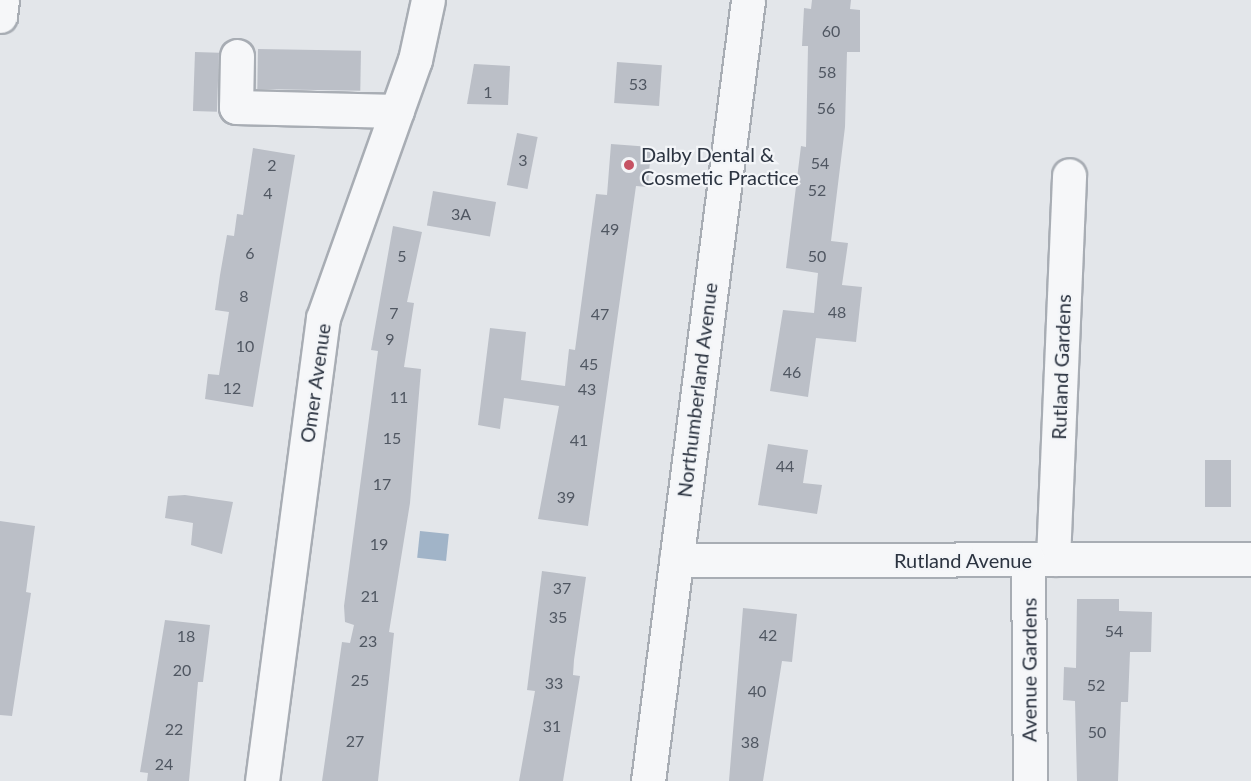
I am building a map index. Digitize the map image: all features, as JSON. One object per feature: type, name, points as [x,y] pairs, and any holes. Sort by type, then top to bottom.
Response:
[{"type":"street","points":[[0,16],[2,0]]},
{"type":"street","name":"Omer Avenue","points":[[262,781],[323,318],[398,111],[428,0]]},
{"type":"street","name":"Northumberland Avenue","points":[[648,781],[748,0]]},
{"type":"street","points":[[237,56],[236,107],[398,111]]},
{"type":"street","name":"Rutland Gardens","points":[[1040,559],[1069,175]]},
{"type":"street","name":"Avenue Gardens","points":[[1030,781],[1040,559]]},
{"type":"street","name":"Rutland Avenue","points":[[676,561],[1251,559]]},
{"type":"water","points":[[420,531],[449,534],[446,561],[417,558]]},
{"type":"building","points":[[812,0],[851,0],[850,9],[860,10],[860,52],[847,52],[845,127],[831,241],[848,243],[842,285],[862,287],[856,342],[816,338],[808,397],[770,391],[783,310],[814,313],[818,273],[786,268],[801,146],[806,147],[808,46],[802,46],[804,8],[811,9]]},
{"type":"building","points":[[258,49],[361,51],[360,91],[257,89]]},
{"type":"building","points":[[195,52],[219,53],[217,112],[193,111]]},
{"type":"building","points":[[617,62],[662,65],[659,106],[614,103]]},
{"type":"building","points":[[474,64],[510,66],[508,105],[467,104]]},
{"type":"building","points":[[517,133],[538,137],[528,189],[507,185]]},
{"type":"building","points":[[611,144],[651,147],[648,187],[636,186],[588,526],[538,519],[559,406],[504,398],[500,429],[478,425],[490,328],[526,332],[521,380],[565,386],[569,349],[575,350],[596,194],[607,195]]},
{"type":"building","points":[[253,148],[295,155],[253,407],[205,399],[208,374],[219,375],[229,312],[215,310],[220,275],[227,235],[234,236],[237,214],[243,215]]},
{"type":"building","points":[[433,191],[496,202],[490,237],[427,225]]},
{"type":"building","points":[[393,226],[422,232],[407,302],[414,303],[404,367],[421,369],[410,503],[389,632],[394,633],[378,781],[322,781],[342,642],[350,643],[354,625],[345,622],[344,606],[378,351],[371,350]]},
{"type":"building","points":[[768,444],[808,450],[803,483],[822,485],[817,514],[758,505]]},
{"type":"building","points":[[1205,460],[1231,460],[1231,507],[1205,507]]},
{"type":"building","points":[[185,495],[233,502],[222,554],[191,545],[193,523],[165,518],[168,496]]},
{"type":"building","points":[[0,521],[35,526],[26,592],[31,593],[12,716],[0,715]]},
{"type":"building","points":[[542,571],[586,577],[573,675],[580,676],[563,781],[519,781],[535,691],[527,690]]},
{"type":"building","points":[[1077,599],[1119,599],[1119,611],[1152,612],[1151,652],[1130,652],[1128,702],[1121,702],[1118,781],[1077,781],[1075,701],[1063,700],[1064,667],[1076,668]]},
{"type":"building","points":[[743,608],[797,614],[792,662],[782,661],[763,781],[729,781]]},
{"type":"building","points":[[165,620],[210,625],[203,682],[198,682],[189,781],[147,781],[148,773],[140,772]]},
{"type":"place","name":"Dalby Dental & Cosmetic Practice","points":[[629,165]]}]
